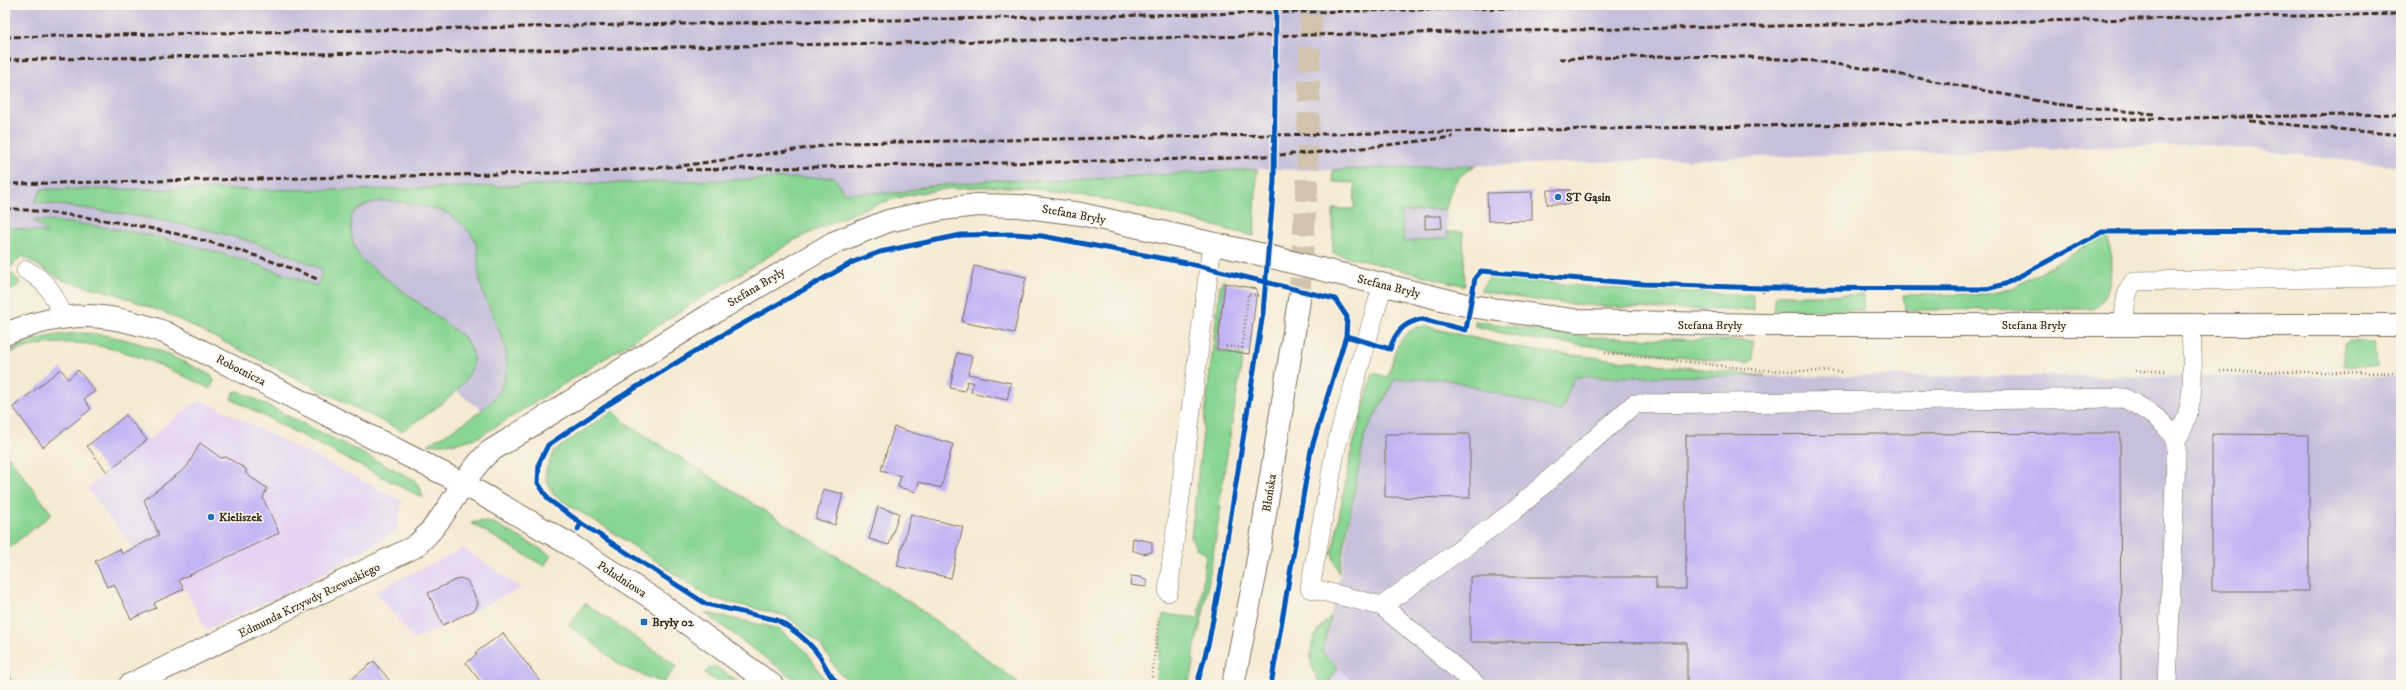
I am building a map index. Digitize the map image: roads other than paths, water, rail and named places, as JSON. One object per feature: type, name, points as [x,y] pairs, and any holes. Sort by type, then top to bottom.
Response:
[{"type":"street","name":"Stefana Bryły","points":[[464,484],[484,457],[495,448],[815,252],[888,221],[942,209],[978,205],[1019,206],[1081,214],[1383,284],[1470,306],[1579,321],[1701,325],[2401,325]]},
{"type":"street","name":"Błońska","points":[[1233,685],[1255,578],[1299,300]]},
{"type":"street","name":"Robotnicza","points":[[5,334],[63,316],[114,317],[164,332],[464,484]]},
{"type":"street","name":"Edmunda Krzywdy Rzewuskiego","points":[[130,685],[414,547],[431,532],[464,484]]},
{"type":"street","name":"Południowa","points":[[464,484],[597,562],[714,641],[772,685]]},
{"type":"lane","points":[[1168,592],[1212,244]]},
{"type":"lane","points":[[26,270],[40,278],[52,291],[63,316]]},
{"type":"lane","points":[[2124,325],[2126,296],[2128,288],[2134,281],[2401,277]]},
{"type":"lane","points":[[1383,284],[1336,447],[1310,588],[1382,606],[1476,685]]},
{"type":"lane","points":[[2175,441],[2185,428],[2189,416],[2192,371],[2191,325]]},
{"type":"lane","points":[[1382,606],[1514,510],[1634,404],[2124,398],[2144,408],[2165,428],[2175,441],[2176,457],[2167,685]]},
{"type":"tunnel","points":[[1299,300],[1307,187],[1311,5]]},
{"type":"railway","points":[[5,37],[1670,5]]},
{"type":"railway","points":[[5,60],[2401,14]]},
{"type":"railway","points":[[1559,59],[1662,56],[1746,57],[1814,61],[1876,70],[2055,104],[2154,114]]},
{"type":"railway","points":[[594,172],[681,166],[844,143],[2401,114]]},
{"type":"railway","points":[[2250,121],[2401,135]]},
{"type":"railway","points":[[686,170],[1235,158],[1337,151],[1453,137]]},
{"type":"railway","points":[[5,184],[598,172]]},
{"type":"railway","points":[[5,208],[85,217],[164,231],[241,251],[317,279]]},
{"type":"place","name":"ST Gąsin","points":[[1558,197]]},
{"type":"place","name":"Kieliszek","points":[[211,517]]},
{"type":"place","name":"Bryły 02","points":[[644,622]]}]
